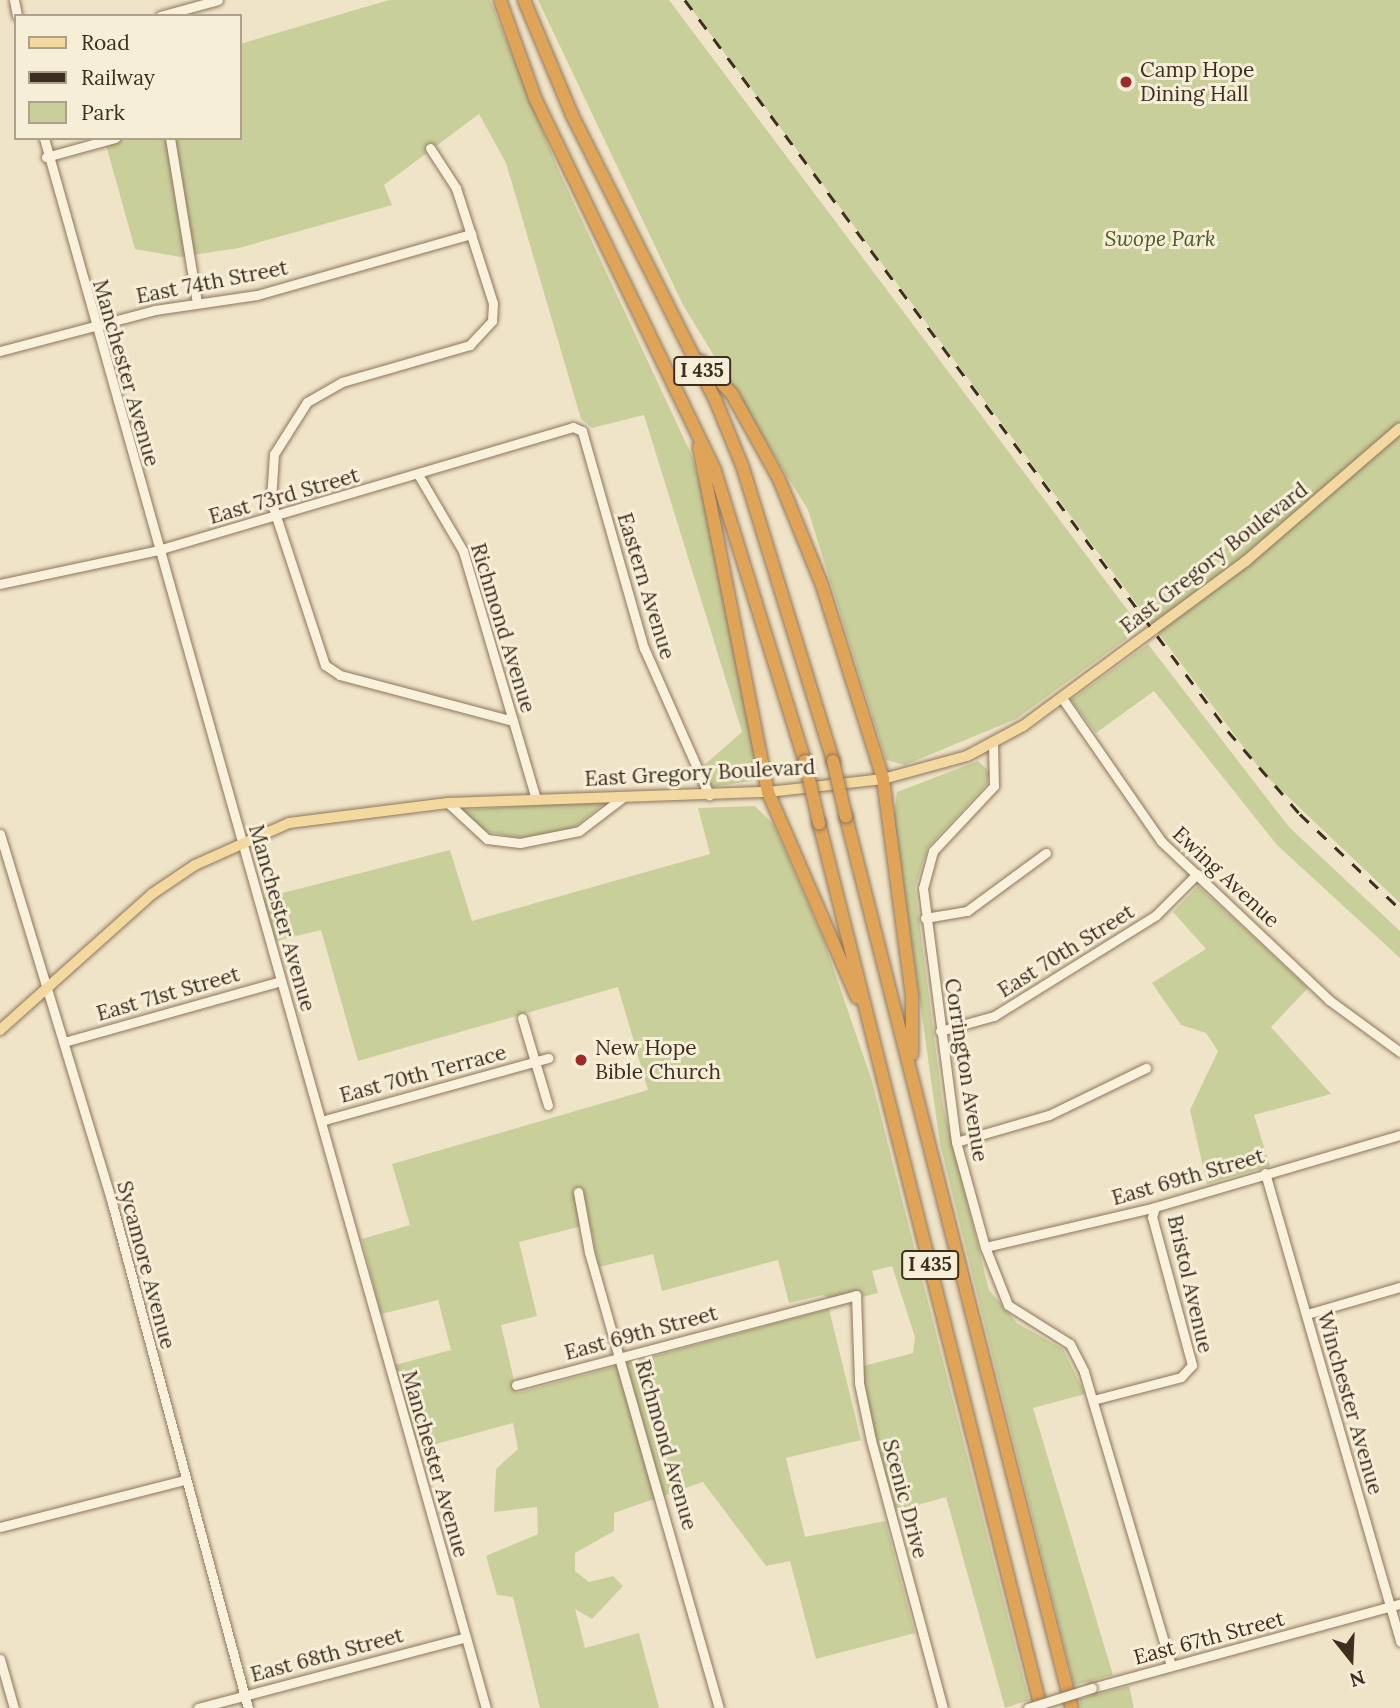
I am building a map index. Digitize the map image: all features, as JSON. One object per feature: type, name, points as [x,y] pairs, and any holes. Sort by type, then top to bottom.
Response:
[{"type":"highway","name":"I 435","points":[[500,0],[553,138],[688,404],[739,533],[805,761],[1041,1708]]},
{"type":"highway","name":"I 435","points":[[524,0],[572,115],[692,352],[763,522],[833,761],[1072,1708]]},
{"type":"highway","points":[[692,352],[732,394],[779,479],[822,585],[883,779],[912,995],[912,1076]]},
{"type":"highway","points":[[688,404],[768,792],[870,1027]]},
{"type":"main road","name":"East Gregory Boulevard","points":[[0,1030],[152,894],[242,841],[335,813],[448,803],[768,792],[883,779],[993,743],[1062,698],[1287,529],[1400,428]]},
{"type":"street","points":[[167,14],[218,0]]},
{"type":"street","name":"Manchester Avenue","points":[[44,140],[46,157],[486,1708]]},
{"type":"street","points":[[46,157],[108,140]]},
{"type":"street","points":[[170,140],[198,303]]},
{"type":"street","points":[[430,148],[456,188],[493,303],[492,321],[470,345],[342,382],[294,415],[271,468],[276,517],[325,665],[340,675],[513,721]]},
{"type":"street","name":"East 74th Street","points":[[0,351],[198,303],[257,295],[471,234]]},
{"type":"street","name":"East 73rd Street","points":[[0,584],[158,550],[573,427]]},
{"type":"street","name":"Eastern Avenue","points":[[573,427],[582,431],[644,648],[709,794]]},
{"type":"street","name":"Richmond Avenue","points":[[418,475],[463,551],[536,799]]},
{"type":"street","name":"Ewing Avenue","points":[[1062,698],[1141,819],[1329,1000],[1400,1052]]},
{"type":"street","name":"Corrington Avenue","points":[[993,743],[994,786],[928,863],[925,918],[956,1142],[985,1247],[1008,1305],[1070,1344],[1093,1401],[1171,1666]]},
{"type":"street","points":[[448,803],[487,839],[520,844],[579,831],[622,798]]},
{"type":"street","name":"Sycamore Avenue","points":[[0,834],[64,1042],[248,1708]]},
{"type":"street","points":[[925,918],[967,911],[1046,853]]},
{"type":"street","name":"East 70th Street","points":[[940,1031],[994,1016],[1156,915],[1197,874]]},
{"type":"street","name":"East 71st Street","points":[[64,1042],[281,981]]},
{"type":"street","points":[[522,1018],[548,1105]]},
{"type":"street","name":"East 70th Terrace","points":[[321,1121],[548,1058]]},
{"type":"street","points":[[956,1142],[1049,1115],[1146,1068]]},
{"type":"street","name":"East 69th Street","points":[[985,1247],[1155,1207],[1400,1135]]},
{"type":"street","name":"Winchester Avenue","points":[[1265,1173],[1395,1605],[1400,1642]]},
{"type":"street","name":"Richmond Avenue","points":[[578,1192],[589,1252],[623,1356],[719,1708]]},
{"type":"street","name":"Bristol Avenue","points":[[1093,1401],[1181,1377],[1190,1368],[1192,1354],[1152,1217],[1155,1207]]},
{"type":"street","points":[[1307,1314],[1400,1287]]},
{"type":"street","name":"East 69th Street","points":[[516,1385],[856,1295]]},
{"type":"street","name":"Scenic Drive","points":[[856,1295],[859,1383],[877,1468],[943,1708]]},
{"type":"street","points":[[0,1527],[185,1480]]},
{"type":"street","name":"East 67th Street","points":[[1028,1708],[1395,1605]]},
{"type":"street","name":"East 68th Street","points":[[198,1708],[467,1637]]},
{"type":"street","points":[[0,1659],[14,1708]]},
{"type":"green space","points":[[389,0],[490,0],[559,171],[692,456],[713,527],[758,771],[752,781],[712,787],[703,766],[742,732],[644,415],[592,428],[581,419],[506,163],[479,114],[384,185],[392,205],[239,248],[180,257],[135,249],[105,140],[242,140],[242,43]]},
{"type":"green space","points":[[538,0],[669,0],[1141,628],[1016,719],[905,765],[886,760],[808,510],[683,305]]},
{"type":"green space","name":"Swope Park","points":[[685,0],[1400,0],[1400,903],[1263,773]]},
{"type":"green space","points":[[1148,644],[1289,827],[1400,931],[1400,958],[1277,845],[1154,691],[1096,733],[1071,700]]},
{"type":"green space","points":[[978,761],[990,772],[987,784],[928,847],[915,888],[943,1106],[989,1290],[1017,1323],[1063,1349],[1085,1394],[1033,1408],[1113,1675],[1074,1685],[940,1144],[894,816],[897,792]]},
{"type":"green space","points":[[607,801],[572,829],[519,838],[480,830],[460,810]]},
{"type":"green space","points":[[755,806],[773,824],[824,941],[872,1081],[1029,1700],[1005,1708],[946,1497],[896,1511],[856,1368],[913,1353],[915,1337],[892,1266],[872,1271],[878,1293],[841,1303],[823,1295],[789,1303],[778,1260],[662,1291],[653,1254],[599,1267],[590,1224],[519,1242],[537,1316],[501,1325],[517,1393],[829,1309],[861,1440],[786,1458],[805,1537],[885,1521],[915,1633],[816,1659],[790,1561],[766,1566],[703,1482],[614,1513],[614,1531],[575,1553],[575,1571],[589,1582],[613,1576],[623,1586],[592,1619],[575,1609],[585,1648],[639,1633],[659,1708],[540,1708],[513,1597],[497,1595],[486,1556],[538,1534],[537,1507],[494,1512],[496,1469],[518,1449],[513,1423],[418,1449],[395,1365],[451,1350],[438,1300],[381,1314],[362,1239],[410,1225],[392,1164],[648,1090],[618,987],[358,1061],[321,930],[276,941],[263,898],[450,850],[472,921],[710,854],[698,808]]},
{"type":"green space","points":[[1198,886],[1308,988],[1271,1027],[1331,1094],[1254,1115],[1270,1166],[1207,1184],[1190,1110],[1218,1051],[1206,1033],[1181,1025],[1152,983],[1206,949],[1173,912]]},
{"type":"green space","points":[[1129,1686],[1134,1708],[1081,1708],[1079,1699]]},
{"type":"railway","points":[[685,0],[1228,731],[1300,814],[1400,909]]},
{"type":"place","name":"Camp Hope Dining Hall","points":[[1126,82]]},
{"type":"place","name":"New Hope Bible Church","points":[[581,1060]]}]
